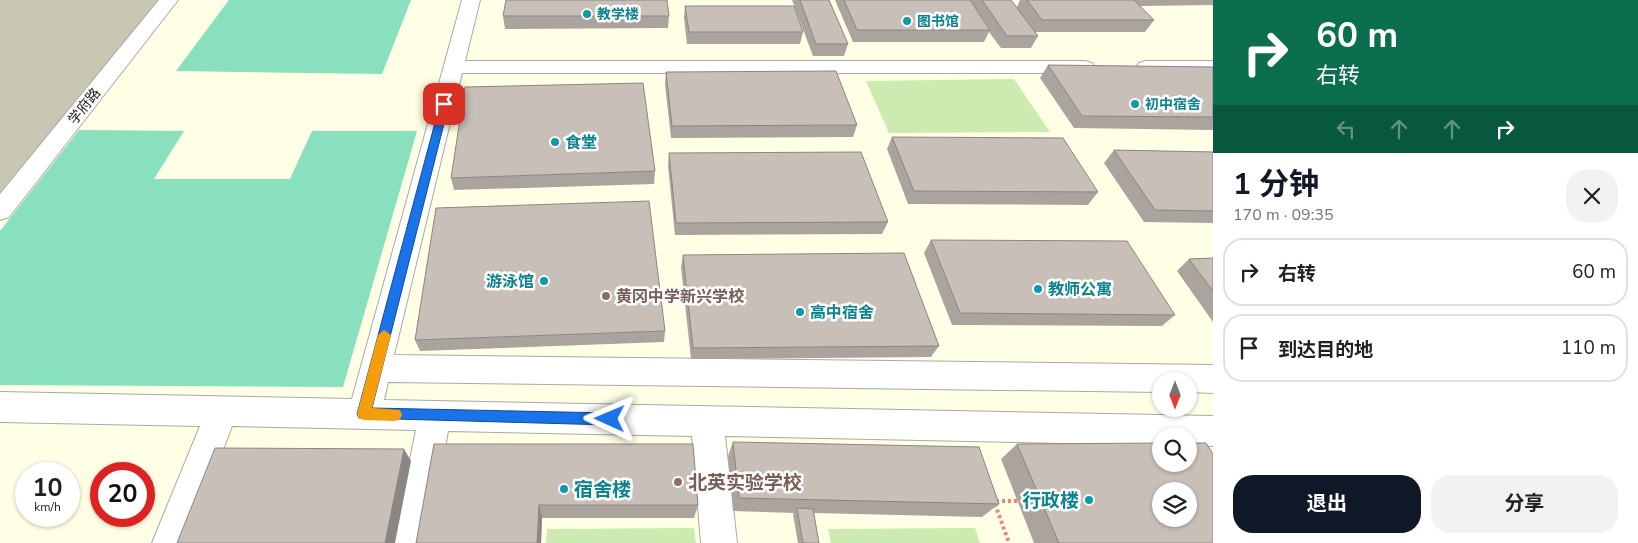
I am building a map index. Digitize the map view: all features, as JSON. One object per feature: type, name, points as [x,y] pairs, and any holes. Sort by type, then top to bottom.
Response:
[{"type":"street","name":"学府路","points":[[0,211],[168,0]]},
{"type":"street","points":[[364,414],[472,0]]},
{"type":"street","points":[[454,67],[1213,67]]},
{"type":"street","points":[[376,368],[1213,379]]},
{"type":"street","points":[[0,407],[1213,431]]},
{"type":"street","points":[[170,543],[222,411]]},
{"type":"street","points":[[411,543],[435,415]]},
{"type":"street","points":[[707,421],[719,543]]},
{"type":"path","points":[[1009,543],[994,501],[1017,501]]},
{"type":"shaded area","points":[[0,0],[169,0],[0,211]]},
{"type":"shaded area","name":"黄冈中学新兴学校","points":[[169,0],[1213,0],[1213,543],[0,543],[0,211]]},
{"type":"green space","points":[[229,0],[411,0],[382,74],[176,71]]},
{"type":"green space","points":[[1014,79],[1050,132],[889,133],[866,81]]},
{"type":"green space","points":[[79,130],[184,131],[154,179],[290,179],[312,131],[417,131],[343,387],[0,385],[0,231]]},
{"type":"green space","points":[[694,528],[696,543],[546,543],[547,529]]},
{"type":"green space","points":[[975,528],[980,543],[831,543],[828,529]]},
{"type":"building","points":[[506,0],[667,0],[669,16],[503,16]]},
{"type":"building","points":[[800,0],[829,0],[848,44],[816,44]]},
{"type":"building","name":"图书馆","points":[[844,0],[970,0],[990,30],[857,30]]},
{"type":"building","points":[[982,0],[1011,0],[1038,36],[1007,36]]},
{"type":"building","points":[[1027,0],[1134,0],[1154,20],[1042,20]]},
{"type":"building","points":[[685,6],[794,6],[803,32],[689,32]]},
{"type":"building","name":"初中宿舍","points":[[1048,65],[1213,67],[1213,117],[1082,116]]},
{"type":"building","points":[[836,71],[857,125],[672,126],[666,72]]},
{"type":"building","name":"食堂","points":[[643,83],[655,171],[451,178],[465,87]]},
{"type":"building","points":[[892,137],[1063,138],[1098,192],[914,191]]},
{"type":"building","points":[[1114,150],[1213,152],[1213,211],[1155,210]]},
{"type":"building","points":[[861,152],[888,222],[676,223],[669,153]]},
{"type":"building","name":"游泳馆","points":[[649,201],[665,331],[415,340],[436,208]]},
{"type":"building","name":"教师公寓","points":[[931,240],[1127,241],[1175,315],[960,313]]},
{"type":"building","name":"高中宿舍","points":[[904,253],[939,346],[693,348],[683,255]]},
{"type":"building","points":[[1213,258],[1213,291],[1189,259]]},
{"type":"building","points":[[733,442],[979,447],[999,504],[739,498]]},
{"type":"building","name":"行政楼","points":[[1152,443],[1152,472],[1197,472],[1197,443],[1206,443],[1213,454],[1213,543],[1059,543],[1017,444]]},
{"type":"building","name":"宿舍楼","points":[[434,444],[693,444],[698,505],[539,505],[537,543],[416,543]]},
{"type":"building","points":[[215,448],[404,449],[385,543],[177,543]]},
{"type":"building","points":[[797,508],[813,509],[819,543],[803,543]]},
{"type":"slow traffic","points":[[384,335],[364,414],[395,415]]},
{"type":"place","name":"教学楼","points":[[587,14]]},
{"type":"place","name":"图书馆","points":[[907,21]]},
{"type":"place","name":"初中宿舍","points":[[1135,104]]},
{"type":"place","name":"食堂","points":[[555,142]]},
{"type":"place","name":"游泳馆","points":[[544,281]]},
{"type":"place","name":"教师公寓","points":[[1038,289]]},
{"type":"place","name":"黄冈中学新兴学校","points":[[606,296]]},
{"type":"place","name":"高中宿舍","points":[[800,312]]},
{"type":"place","name":"北英实验学校","points":[[678,482]]},
{"type":"place","name":"宿舍楼","points":[[564,489]]},
{"type":"place","name":"行政楼","points":[[1089,500]]},
{"type":"route","points":[[444,104],[364,414],[610,419]]}]
